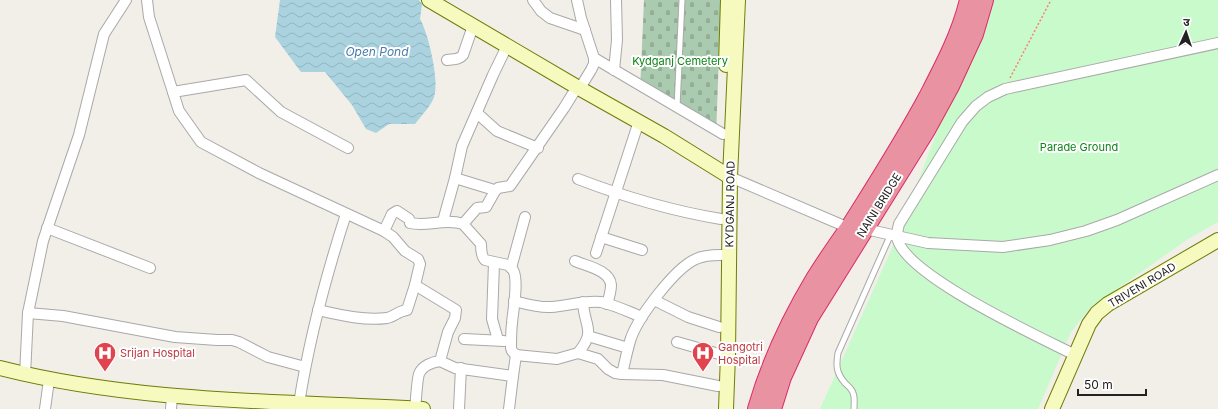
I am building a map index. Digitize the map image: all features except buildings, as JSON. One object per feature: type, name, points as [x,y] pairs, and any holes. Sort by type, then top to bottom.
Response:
[{"type":"highway","name":"NAINI BRIDGE","points":[[772,409],[782,377],[809,318],[855,227],[954,46],[969,0]]},
{"type":"highway","name":"NAINI BRIDGE","points":[[757,409],[775,359],[794,318],[815,279],[926,130],[950,86],[974,34],[984,0]]},
{"type":"main road","points":[[429,0],[578,88],[639,121],[726,175]]},
{"type":"main road","name":"KYDGANJ ROAD","points":[[726,409],[728,356],[726,175],[723,134],[728,0]]},
{"type":"main road","name":"KYDGANJ ROAD","points":[[717,409],[721,219],[726,175],[738,0]]},
{"type":"main road","name":"TRIVENI ROAD","points":[[1052,409],[1089,324],[1096,313],[1108,304],[1218,240]]},
{"type":"main road","points":[[1,371],[171,403],[299,404],[423,409]]},
{"type":"street","points":[[24,375],[28,313],[43,241],[79,135],[104,34],[126,0]]},
{"type":"street","points":[[147,0],[149,16],[179,111],[201,142],[259,173],[384,231],[393,237],[405,251],[418,259],[420,264],[407,310],[400,311],[391,317],[365,318],[340,315],[318,310]]},
{"type":"street","points":[[533,0],[541,11],[550,18],[585,30]]},
{"type":"street","points":[[463,224],[477,208],[486,207],[498,188],[510,186],[538,148],[593,64],[577,0]]},
{"type":"street","points":[[614,70],[617,40],[616,0]]},
{"type":"street","points":[[447,60],[461,58],[473,26]]},
{"type":"street","points":[[894,236],[899,224],[962,122],[976,106],[988,97],[1005,89],[1218,43]]},
{"type":"street","points":[[443,221],[462,146],[507,46]]},
{"type":"street","points":[[593,64],[614,70],[723,134]]},
{"type":"street","points":[[173,92],[246,80],[281,112],[348,148]]},
{"type":"street","points":[[476,113],[497,131],[538,148]]},
{"type":"street","points":[[596,253],[639,121]]},
{"type":"street","points":[[726,175],[855,227],[928,243],[1003,247],[1050,240],[1086,231],[1117,220],[1218,175]]},
{"type":"street","points":[[455,178],[491,189],[495,192]]},
{"type":"street","points":[[578,179],[616,193],[666,208],[721,219]]},
{"type":"street","points":[[384,231],[392,214],[397,211],[409,219],[410,223],[421,225],[443,221],[463,224],[481,244],[484,258],[494,263],[508,265],[513,270],[514,274],[514,301],[511,341],[512,352],[516,355],[557,359],[578,353],[598,359],[611,371],[622,374],[663,376],[718,386]]},
{"type":"street","points":[[299,404],[305,366],[318,310],[332,255],[346,214]]},
{"type":"street","points":[[511,268],[525,217]]},
{"type":"street","points":[[48,228],[150,268]]},
{"type":"street","points":[[894,236],[903,250],[915,263],[950,288],[976,304],[1075,355]]},
{"type":"street","points":[[601,237],[642,250]]},
{"type":"street","points":[[622,374],[631,338],[642,317],[667,284],[687,264],[697,258],[720,255]]},
{"type":"street","points":[[575,261],[604,273],[609,278],[611,283],[607,304]]},
{"type":"street","points":[[494,263],[492,319],[498,340]]},
{"type":"street","points":[[415,285],[456,310],[455,318],[448,332],[440,361]]},
{"type":"street","points":[[654,300],[688,317],[719,327]]},
{"type":"street","points":[[514,301],[544,307],[583,302],[596,302],[607,304],[642,317]]},
{"type":"street","points":[[578,353],[586,342],[589,331],[583,310],[583,302]]},
{"type":"street","points":[[28,313],[78,319],[175,338],[232,340],[276,360],[305,366]]},
{"type":"street","points":[[588,336],[628,348]]},
{"type":"street","points":[[464,339],[511,341]]},
{"type":"street","points":[[677,342],[719,354]]},
{"type":"street","points":[[509,409],[516,355]]},
{"type":"street","points":[[415,408],[419,373],[434,362],[440,361],[455,368],[513,376]]},
{"type":"street","points":[[459,409],[461,368]]},
{"type":"street","points":[[45,409],[49,380]]},
{"type":"lane","points":[[677,107],[682,0]]},
{"type":"lane","points":[[854,409],[854,395],[837,372],[836,365],[838,353],[894,236]]},
{"type":"path","points":[[1005,89],[1051,0]]},
{"type":"green space","name":"Kydganj Cemetery","points":[[644,0],[721,0],[716,136],[640,91]]},
{"type":"green space","name":"Parade Ground","points":[[982,0],[1218,0],[1218,222],[1188,239],[1090,308],[1071,332],[1038,409],[820,409],[897,237],[974,34]]},
{"type":"water","name":"Open Pond","points":[[280,0],[419,0],[422,4],[420,19],[430,45],[435,80],[434,97],[426,111],[415,124],[389,124],[376,133],[366,129],[352,105],[325,72],[301,72],[275,37]]},
{"type":"place","name":"Srijan Hospital","points":[[105,372]]},
{"type":"place","name":"Gangotri Hospital","points":[[703,372]]}]
